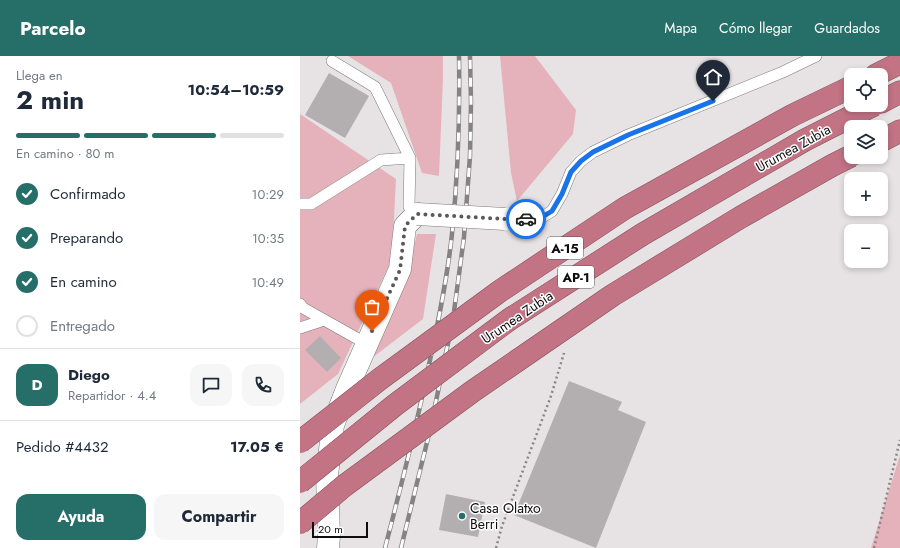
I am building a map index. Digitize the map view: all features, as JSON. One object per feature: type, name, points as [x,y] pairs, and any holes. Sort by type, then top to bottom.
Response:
[{"type":"highway","points":[[888,69],[900,63]]},
{"type":"highway","name":"A-15","points":[[300,442],[380,379],[500,291],[625,208],[793,115],[844,90]]},
{"type":"highway","points":[[888,98],[900,92]]},
{"type":"highway","name":"Urumea Zubia","points":[[300,482],[395,405],[510,319],[643,234],[805,140],[860,112]]},
{"type":"highway","points":[[888,137],[900,131]]},
{"type":"highway","name":"AP-1","points":[[300,523],[344,486],[473,391],[613,295],[742,217],[844,160]]},
{"type":"street","points":[[328,548],[327,475],[333,425],[347,389],[400,270],[405,226],[417,214],[505,219]]},
{"type":"lane","points":[[505,219],[528,219],[544,216],[552,211],[562,194],[571,172],[581,161],[593,152],[628,135],[783,72],[816,56]]},
{"type":"lane","points":[[332,62],[376,87],[410,158],[409,207],[417,214]]},
{"type":"lane","points":[[300,204],[311,204],[381,160],[410,158]]},
{"type":"lane","points":[[300,304],[303,308],[367,344]]},
{"type":"lane","points":[[300,328],[324,320]]},
{"type":"path","points":[[496,548],[502,526],[551,396],[565,351]]},
{"type":"path","points":[[874,548],[900,440]]},
{"type":"shaded area","points":[[348,56],[443,56],[439,176],[422,173],[391,83]]},
{"type":"shaded area","points":[[500,56],[535,56],[576,110],[573,134],[517,201],[511,173]]},
{"type":"shaded area","points":[[300,114],[396,179],[392,259],[338,374],[300,404]]},
{"type":"shaded area","points":[[417,234],[436,234],[423,319],[372,358],[406,278]]},
{"type":"shaded area","points":[[900,455],[900,548],[871,548]]},
{"type":"building","points":[[329,73],[369,96],[345,138],[305,115]]},
{"type":"building","points":[[320,336],[341,358],[327,372],[305,350]]},
{"type":"building","points":[[569,381],[622,402],[618,410],[646,422],[596,548],[514,515]]},
{"type":"building","name":"Casa Olatxo Berri","points":[[446,494],[485,502],[478,537],[439,530]]},
{"type":"railway","points":[[385,548],[417,418],[438,322],[447,269],[452,234],[457,168],[459,56]]},
{"type":"railway","points":[[401,548],[430,430],[453,319],[464,237],[470,156],[470,56]]},
{"type":"way so far","points":[[372,331],[400,270],[405,226],[417,214],[526,219]]},
{"type":"place","name":"Casa Olatxo Berri","points":[[462,516]]},
{"type":"route","points":[[526,219],[544,216],[552,211],[562,194],[571,172],[581,161],[593,152],[628,135],[713,101]]}]
